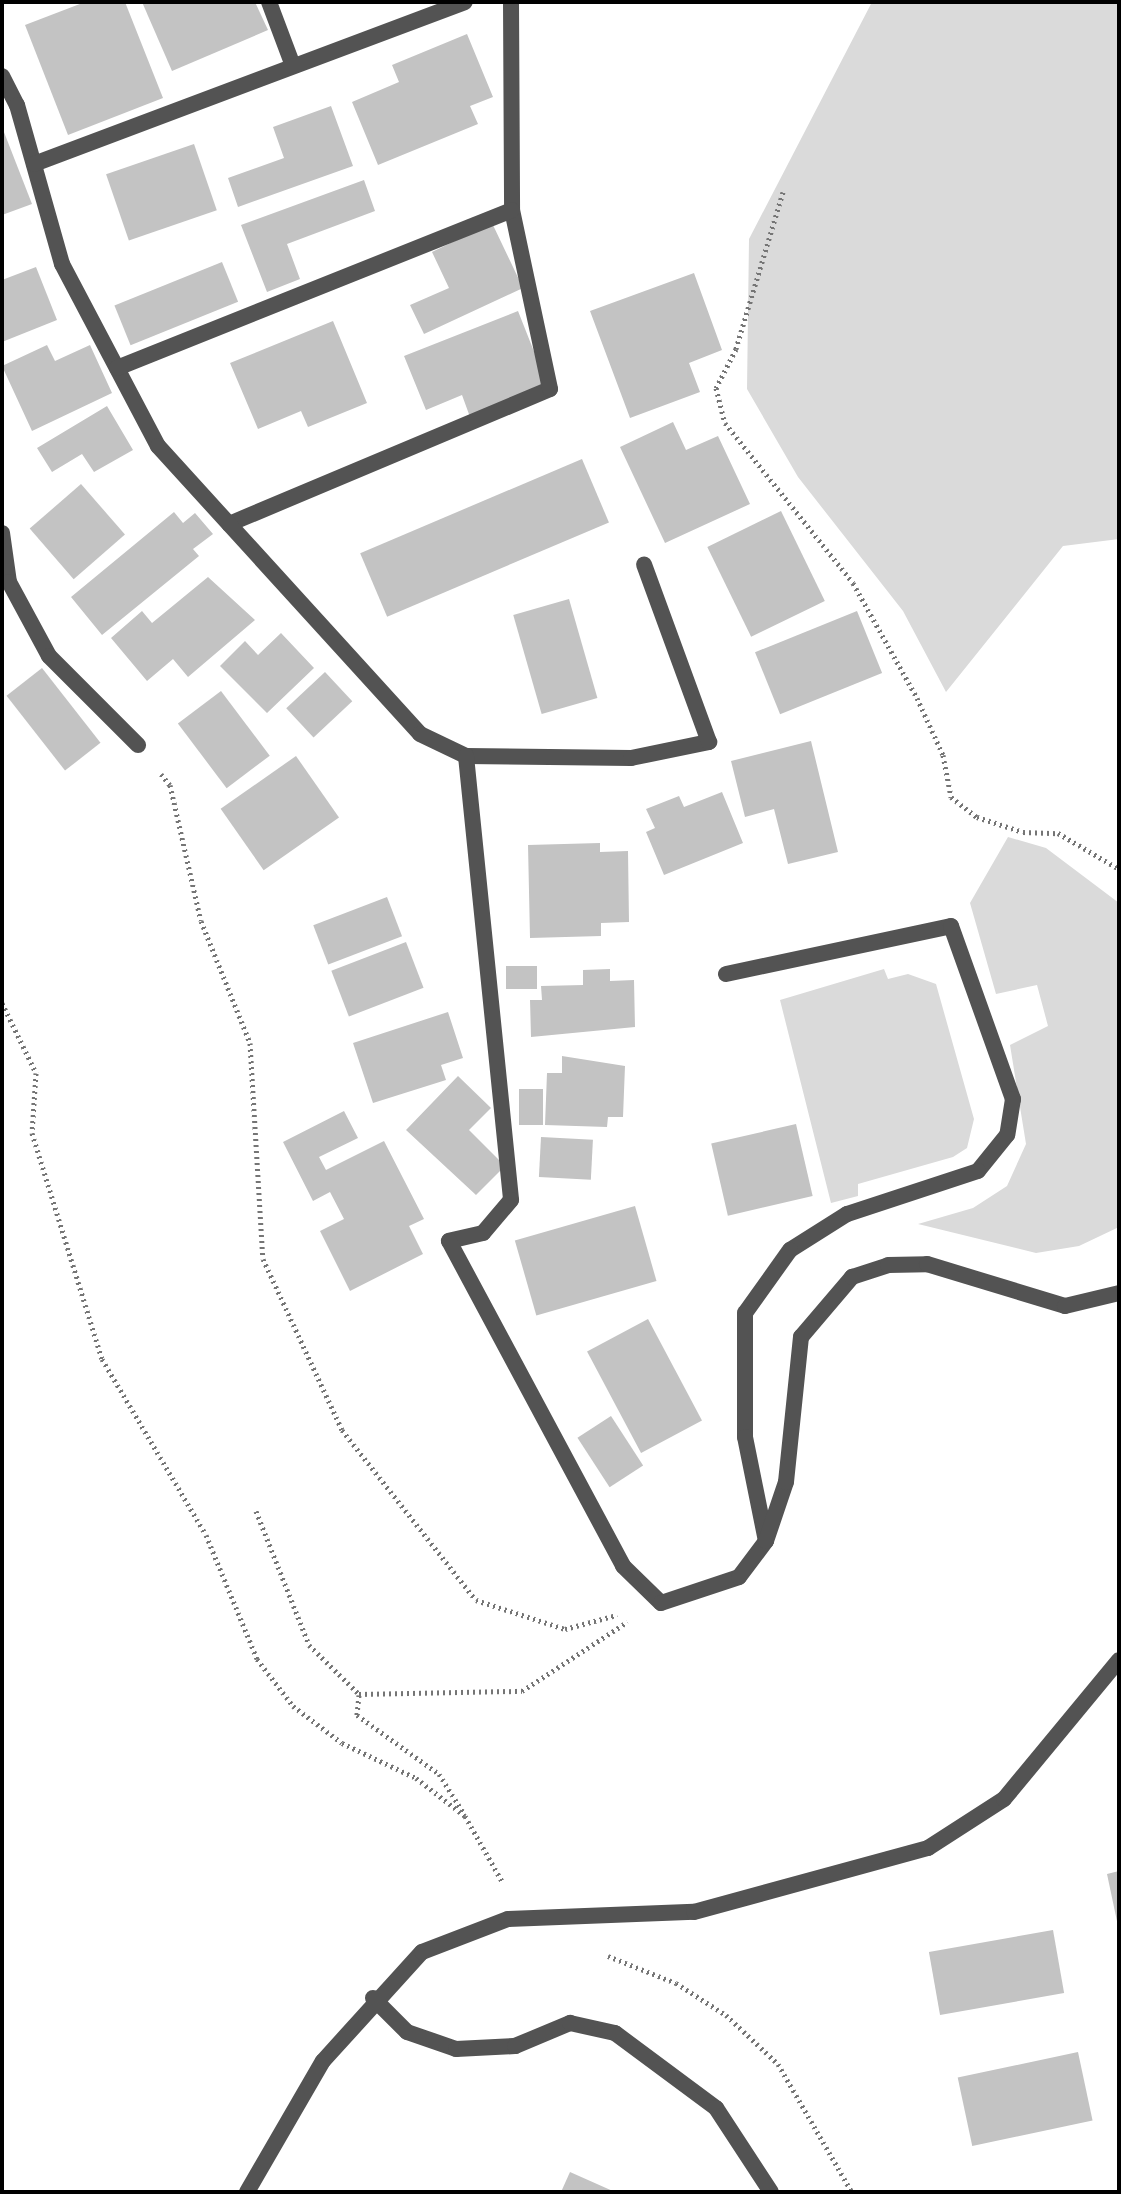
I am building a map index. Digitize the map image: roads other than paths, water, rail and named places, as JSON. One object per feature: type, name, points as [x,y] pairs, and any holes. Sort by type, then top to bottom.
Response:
[{"type":"street","points":[[269,2],[293,66]]},
{"type":"street","points":[[34,164],[464,2]]},
{"type":"street","points":[[229,524],[550,389],[512,210],[511,2]]},
{"type":"street","points":[[2,76],[34,164],[62,264],[158,446],[420,734],[466,756],[631,758],[709,742],[644,564]]},
{"type":"street","points":[[117,368],[512,210]]},
{"type":"street","points":[[2,533],[9,582],[49,656],[138,745]]},
{"type":"street","points":[[466,756],[511,1200],[483,1233],[449,1241],[623,1566],[661,1603],[739,1577],[766,1541],[786,1482],[801,1337],[852,1277],[927,1264],[1018,1297],[1065,1306],[1115,1293]]},
{"type":"street","points":[[726,974],[951,926],[1013,1099],[1007,1135],[978,1171],[847,1214],[790,1250],[745,1313],[745,1437],[766,1541]]},
{"type":"street","points":[[247,2192],[323,2061],[373,1998],[422,1952],[518,1918],[694,1912],[928,1848],[1004,1799],[1119,1660]]},
{"type":"street","points":[[373,1998],[407,2032],[456,2049],[515,2046],[570,2023],[615,2033],[716,2108],[771,2192]]}]
